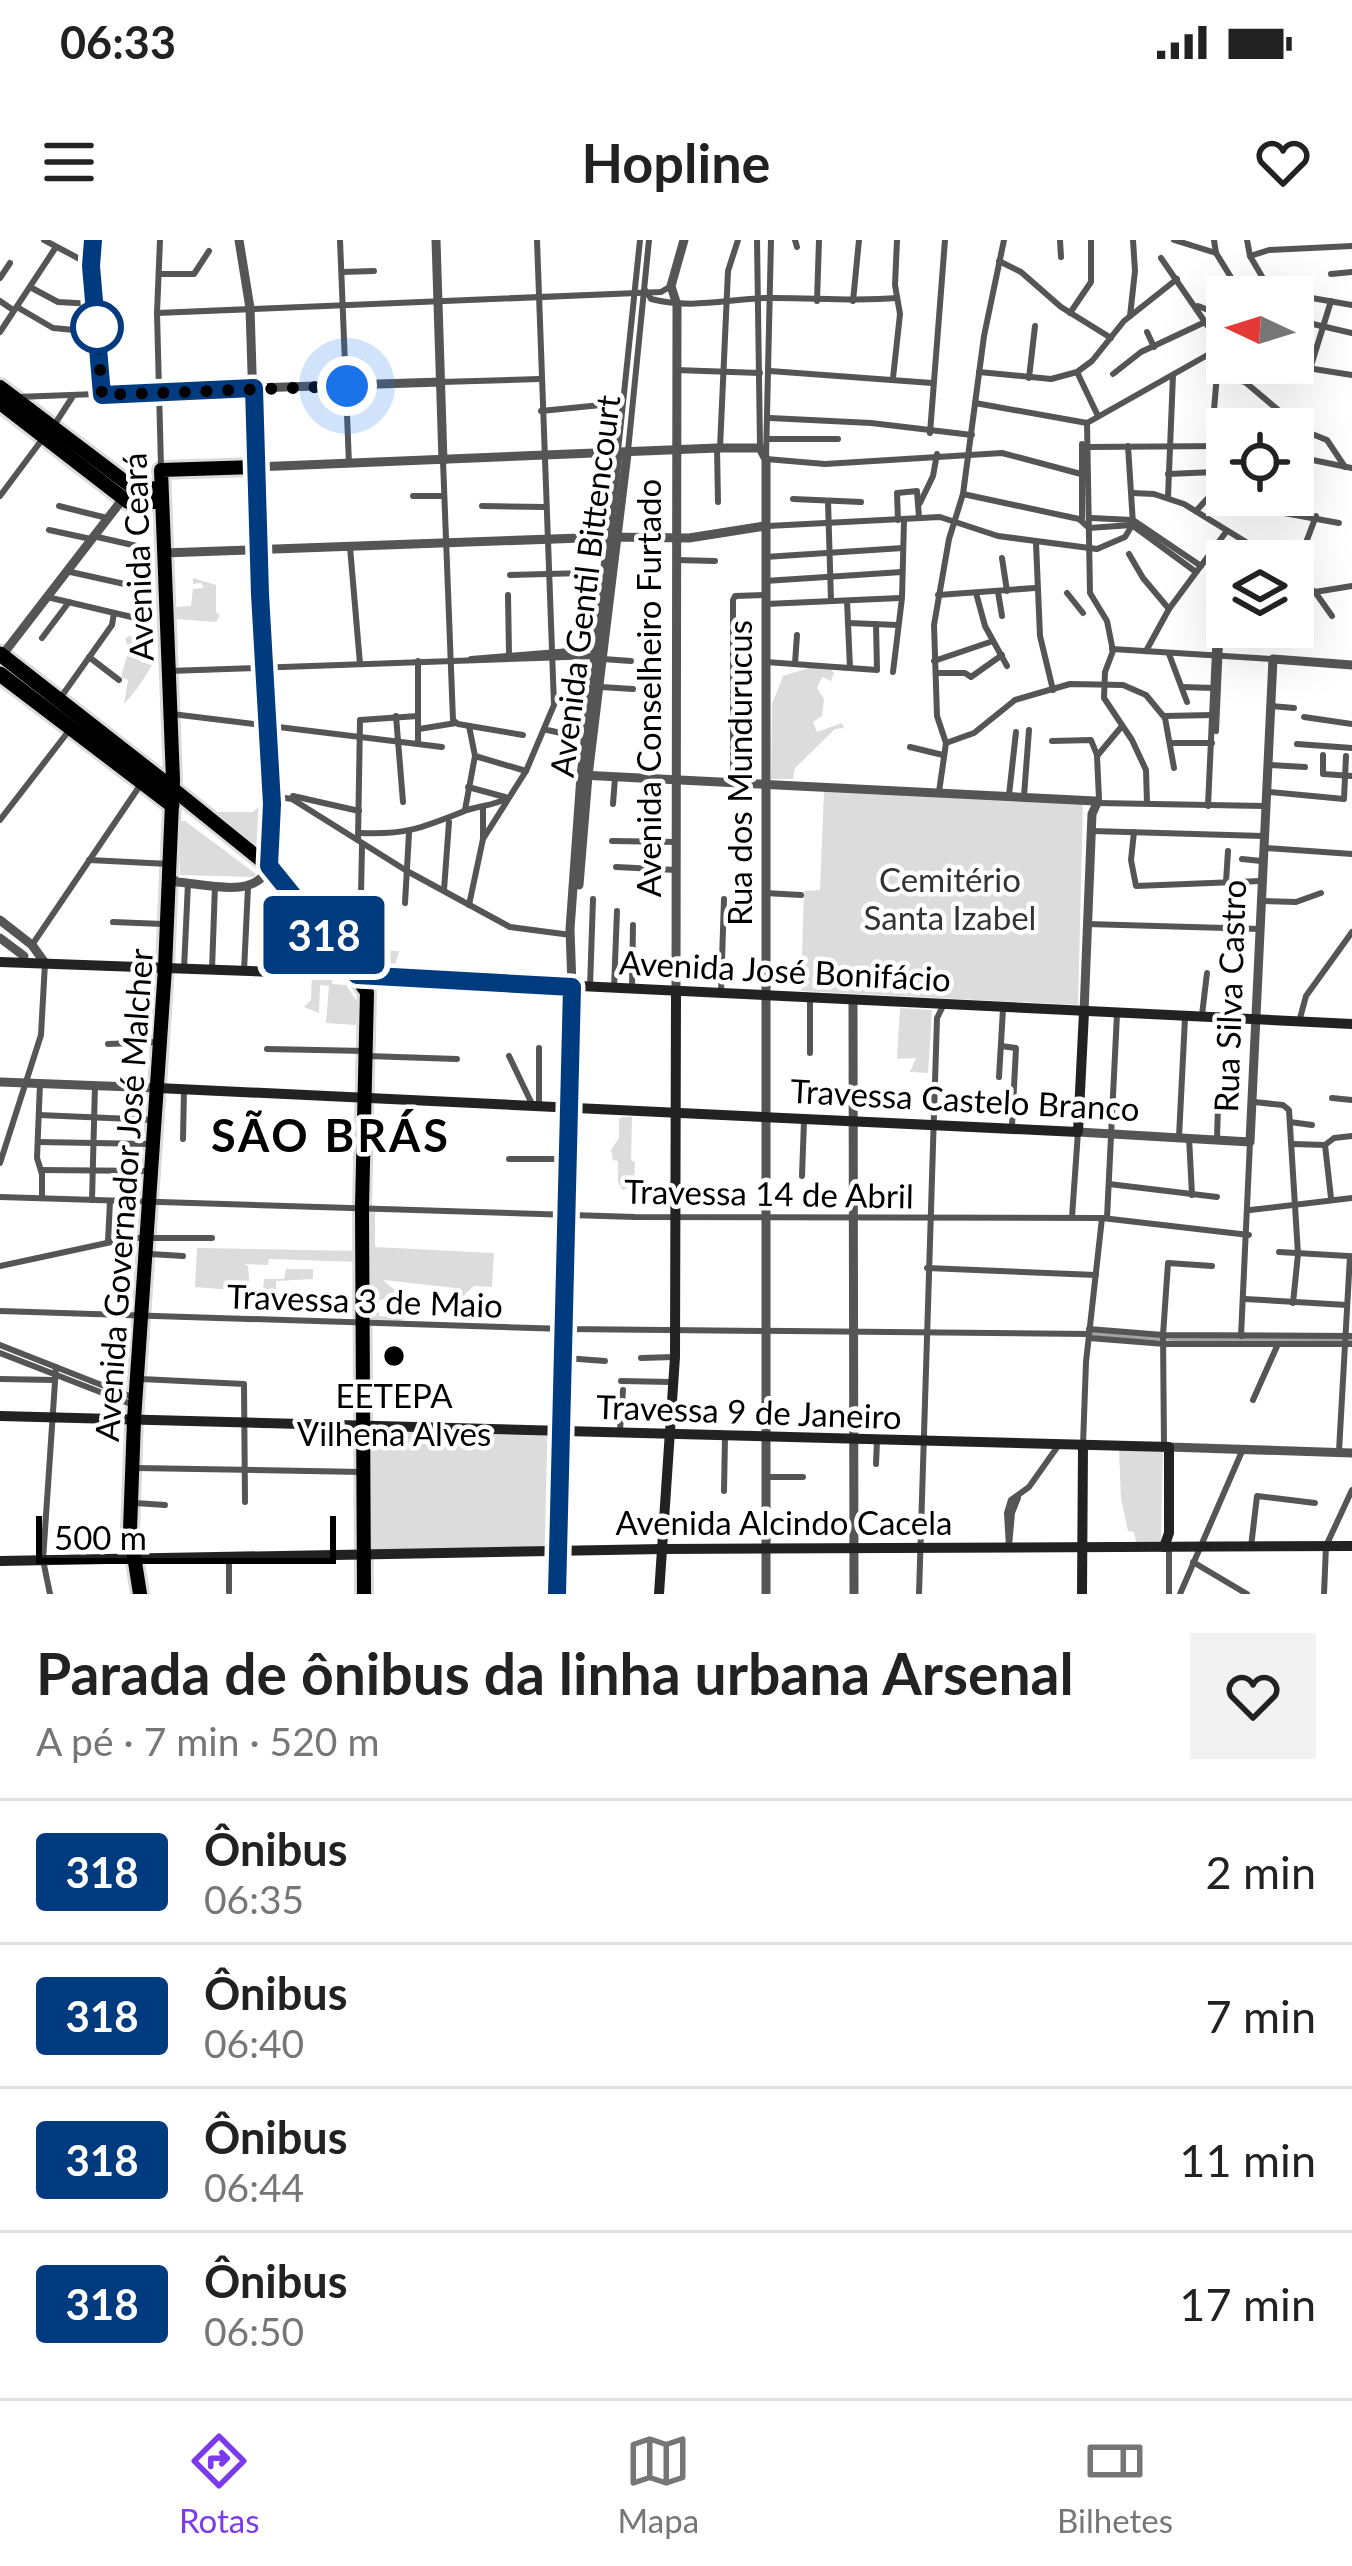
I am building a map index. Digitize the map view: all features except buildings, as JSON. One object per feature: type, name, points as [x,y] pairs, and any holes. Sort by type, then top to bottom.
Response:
[{"type":"highway","points":[[1,656],[165,787]]},
{"type":"highway","points":[[0,674],[71,728],[165,787]]},
{"type":"main road","points":[[0,387],[7,400],[127,492],[162,495]]},
{"type":"main road","points":[[161,470],[255,467],[266,726],[277,794],[269,866]]},
{"type":"main road","name":"Avenida Ceará","points":[[161,470],[171,714],[165,787]]},
{"type":"main road","points":[[165,787],[281,877],[367,992],[362,1207],[364,1594]]},
{"type":"main road","name":"Avenida Governador José Malcher","points":[[140,1594],[132,1556],[132,1468],[165,968],[169,870],[165,787]]},
{"type":"main road","name":"Avenida José Bonifácio","points":[[0,962],[1352,1024]]},
{"type":"main road","name":"Avenida Gentil Bittencourt","points":[[557,1594],[572,987]]},
{"type":"main road","name":"Avenida Conselheiro Furtado","points":[[659,1594],[675,1382],[676,991]]},
{"type":"main road","points":[[1078,1132],[1084,1012]]},
{"type":"main road","name":"Travessa Castelo Branco","points":[[158,1088],[1078,1132]]},
{"type":"main road","name":"Travessa 9 de Janeiro","points":[[0,1416],[52,1417],[135,1408],[244,1424],[1166,1446]]},
{"type":"main road","points":[[1082,1594],[1083,1445]]},
{"type":"main road","points":[[1166,1446],[1170,1547]]},
{"type":"main road","name":"Avenida Alcindo Cacela","points":[[0,1561],[663,1549],[1352,1546]]},
{"type":"street","points":[[44,240],[91,266]]},
{"type":"street","points":[[93,240],[102,395]]},
{"type":"street","name":"Avenida Ceará","points":[[160,240],[161,470]]},
{"type":"street","points":[[239,240],[250,308],[255,467],[622,454],[838,439]]},
{"type":"street","points":[[340,240],[349,464]]},
{"type":"street","points":[[436,240],[454,721]]},
{"type":"street","points":[[483,839],[526,771],[554,706],[537,240]]},
{"type":"street","name":"Avenida Gentil Bittencourt","points":[[572,987],[587,738],[645,240]]},
{"type":"street","points":[[157,313],[661,292],[671,286],[685,240]]},
{"type":"street","points":[[718,502],[728,271],[738,240]]},
{"type":"street","points":[[757,240],[766,299],[770,418],[764,444]]},
{"type":"street","points":[[771,240],[766,299],[766,459],[825,464],[938,454],[1013,454],[1081,474]]},
{"type":"street","points":[[818,301],[819,240]]},
{"type":"street","points":[[853,302],[859,240]]},
{"type":"street","points":[[893,378],[900,314],[897,240]]},
{"type":"street","points":[[930,433],[945,240]]},
{"type":"street","points":[[939,792],[946,743],[937,716],[934,661],[938,595],[963,494],[979,371],[1004,240]]},
{"type":"street","points":[[1060,240],[1060,257]]},
{"type":"street","points":[[1070,313],[1090,282],[1091,240]]},
{"type":"street","points":[[1130,316],[1135,271],[1132,240]]},
{"type":"street","points":[[1174,240],[1216,254]]},
{"type":"street","points":[[1214,240],[1216,254],[1230,276]]},
{"type":"street","points":[[1246,240],[1262,276]]},
{"type":"street","points":[[1250,256],[1268,250],[1352,246]]},
{"type":"street","points":[[0,332],[3,320],[56,247]]},
{"type":"street","points":[[159,274],[194,274],[209,251]]},
{"type":"street","points":[[1161,258],[1206,327]]},
{"type":"street","points":[[999,262],[1021,272],[1070,313],[1112,338]]},
{"type":"street","points":[[0,278],[10,263]]},
{"type":"street","points":[[342,272],[374,271]]},
{"type":"street","points":[[1331,274],[1352,272]]},
{"type":"street","points":[[979,371],[1029,378],[1077,372],[1093,361],[1130,316],[1177,279]]},
{"type":"street","points":[[30,286],[60,302],[95,304]]},
{"type":"street","name":"Avenida Conselheiro Furtado","points":[[671,286],[677,305],[676,991]]},
{"type":"street","points":[[642,291],[651,299],[677,305],[897,298]]},
{"type":"street","name":"Avenida Gentil Bittencourt","points":[[622,454],[622,403],[642,291]]},
{"type":"street","points":[[1314,298],[1352,305]]},
{"type":"street","points":[[0,301],[53,328],[97,332]]},
{"type":"street","points":[[1314,347],[1330,301]]},
{"type":"street","points":[[1195,304],[1206,309]]},
{"type":"street","points":[[1113,374],[1133,356],[1203,323]]},
{"type":"street","points":[[1318,325],[1352,333]]},
{"type":"street","points":[[1029,378],[1035,326]]},
{"type":"street","points":[[1148,332],[1154,347]]},
{"type":"street","points":[[975,403],[1084,423],[1206,357]]},
{"type":"street","points":[[676,370],[932,382]]},
{"type":"street","points":[[1314,370],[1352,375]]},
{"type":"street","points":[[1077,372],[1098,416]]},
{"type":"street","points":[[1168,497],[1173,373]]},
{"type":"street","points":[[7,400],[539,379]]},
{"type":"street","points":[[1246,384],[1302,430],[1327,440],[1348,467]]},
{"type":"street","points":[[0,496],[74,396]]},
{"type":"street","points":[[541,411],[622,403]]},
{"type":"street","points":[[770,418],[972,435]]},
{"type":"street","points":[[1084,423],[1086,519]]},
{"type":"street","points":[[1085,445],[1206,446]]},
{"type":"street","points":[[1085,445],[1081,474],[1089,528],[1090,593],[1107,621],[1112,652],[1103,684],[1106,705],[1146,770],[1147,802]]},
{"type":"street","points":[[163,553],[547,538],[676,538],[765,526],[940,517],[979,531],[1089,550],[1123,538],[1133,523],[1128,446]]},
{"type":"street","points":[[919,506],[938,454]]},
{"type":"street","name":"Rua dos Mundurucus","points":[[766,459],[766,1594]]},
{"type":"street","points":[[1314,460],[1348,467]]},
{"type":"street","points":[[1168,474],[1206,472]]},
{"type":"street","points":[[893,672],[902,640],[898,625],[904,548],[897,493],[917,491],[919,519]]},
{"type":"street","points":[[1,656],[127,492]]},
{"type":"street","points":[[963,494],[1086,519],[1133,523],[1198,569]]},
{"type":"street","points":[[1132,494],[1168,497],[1243,540]]},
{"type":"street","points":[[413,496],[443,496]]},
{"type":"street","points":[[794,499],[861,502]]},
{"type":"street","points":[[1196,511],[1207,499],[1340,523]]},
{"type":"street","points":[[828,501],[832,601]]},
{"type":"street","points":[[59,506],[107,518]]},
{"type":"street","points":[[482,506],[545,507]]},
{"type":"street","points":[[1307,540],[1316,516]]},
{"type":"street","points":[[1089,528],[1133,523]]},
{"type":"street","points":[[49,530],[137,546]]},
{"type":"street","points":[[1146,651],[1169,609],[1226,532]]},
{"type":"street","points":[[1036,543],[1041,648],[1053,690]]},
{"type":"street","points":[[350,547],[359,664]]},
{"type":"street","points":[[765,557],[904,548]]},
{"type":"street","points":[[1129,554],[1169,609]]},
{"type":"street","points":[[1002,558],[1002,616]]},
{"type":"street","points":[[677,560],[715,561]]},
{"type":"street","points":[[64,571],[138,587]]},
{"type":"street","points":[[766,581],[902,572]]},
{"type":"street","points":[[509,575],[584,573]]},
{"type":"street","points":[[1332,616],[1315,592],[1352,586]]},
{"type":"street","points":[[938,595],[1035,588]]},
{"type":"street","points":[[938,673],[973,677],[1007,660],[994,643],[976,593]]},
{"type":"street","points":[[1067,593],[1083,613]]},
{"type":"street","points":[[1073,601],[1090,593]]},
{"type":"street","points":[[508,595],[508,654]]},
{"type":"street","points":[[733,784],[735,596],[832,601],[902,598]]},
{"type":"street","points":[[46,597],[140,619]]},
{"type":"street","points":[[847,601],[850,668]]},
{"type":"street","points":[[41,638],[68,602]]},
{"type":"street","points":[[58,700],[112,625],[114,614]]},
{"type":"street","points":[[848,623],[898,625]]},
{"type":"street","points":[[766,662],[877,670],[876,624]]},
{"type":"street","points":[[795,663],[797,635]]},
{"type":"street","points":[[934,661],[994,643]]},
{"type":"street","points":[[1025,650],[1041,648]]},
{"type":"street","points":[[1211,805],[1219,648]]},
{"type":"street","points":[[1100,655],[1146,651],[1352,665]]},
{"type":"street","points":[[449,662],[508,654],[553,657]]},
{"type":"street","points":[[1169,654],[1187,702]]},
{"type":"street","points":[[169,671],[598,655],[631,661]]},
{"type":"street","name":"Avenida Gentil Bittencourt","points":[[584,775],[601,687],[598,655]]},
{"type":"street","points":[[89,657],[119,680]]},
{"type":"street","points":[[1211,805],[1218,657]]},
{"type":"street","name":"Rua Silva Castro","points":[[1241,1336],[1273,659]]},
{"type":"street","points":[[418,661],[418,744]]},
{"type":"street","points":[[946,743],[974,733],[1010,702],[1078,683],[1103,684],[1137,688],[1154,702],[1164,716],[1174,768]]},
{"type":"street","points":[[601,687],[633,689]]},
{"type":"street","points":[[1182,687],[1214,688]]},
{"type":"street","points":[[1271,706],[1294,708]]},
{"type":"street","points":[[171,714],[442,747]]},
{"type":"street","points":[[1164,716],[1213,715]]},
{"type":"street","points":[[396,716],[403,802]]},
{"type":"street","points":[[361,895],[360,720],[418,716]]},
{"type":"street","points":[[1304,717],[1352,724]]},
{"type":"street","points":[[418,729],[454,721],[523,735]]},
{"type":"street","points":[[465,810],[475,756],[469,726]]},
{"type":"street","points":[[1097,756],[1122,727]]},
{"type":"street","points":[[0,820],[71,728]]},
{"type":"street","points":[[547,730],[587,738]]},
{"type":"street","points":[[1024,796],[1029,730]]},
{"type":"street","points":[[1009,795],[1016,732]]},
{"type":"street","points":[[1052,741],[1091,740],[1097,756],[1084,1012]]},
{"type":"street","points":[[1170,742],[1211,743]]},
{"type":"street","points":[[1297,744],[1352,748]]},
{"type":"street","points":[[910,747],[943,755]]},
{"type":"street","points":[[1323,755],[1322,774],[1348,776]]},
{"type":"street","points":[[475,756],[526,771]]},
{"type":"street","points":[[1269,792],[1342,799],[1348,776],[1346,756]]},
{"type":"street","points":[[1270,764],[1305,766]]},
{"type":"street","points":[[584,775],[1009,795],[1093,804],[1267,806]]},
{"type":"street","points":[[613,804],[615,777]]},
{"type":"street","points":[[0,938],[21,960],[89,860],[165,787]]},
{"type":"street","points":[[468,787],[509,798]]},
{"type":"street","points":[[277,794],[359,811]]},
{"type":"street","points":[[277,794],[303,802],[407,871],[522,931],[573,936]]},
{"type":"street","points":[[359,839],[409,833],[509,798]]},
{"type":"street","points":[[469,905],[483,839],[483,808]]},
{"type":"street","points":[[444,890],[448,820]]},
{"type":"street","points":[[1092,831],[1262,842],[1301,851],[1352,854]]},
{"type":"street","points":[[1134,832],[1133,883],[1138,886],[1261,880]]},
{"type":"street","points":[[405,903],[409,833]]},
{"type":"street","points":[[612,841],[676,842]]},
{"type":"street","points":[[1226,882],[1228,851]]},
{"type":"street","points":[[1300,865],[1301,851]]},
{"type":"street","points":[[1242,859],[1261,861]]},
{"type":"street","points":[[89,860],[169,870],[174,882],[248,887],[263,879],[269,866]]},
{"type":"street","points":[[616,867],[676,870]]},
{"type":"street","points":[[184,968],[188,883]]},
{"type":"street","points":[[212,970],[215,885]]},
{"type":"street","points":[[244,971],[248,887]]},
{"type":"street","points":[[1261,901],[1296,902],[1321,892]]},
{"type":"street","points":[[766,893],[801,895]]},
{"type":"street","points":[[721,994],[724,898]]},
{"type":"street","points":[[590,987],[593,899]]},
{"type":"street","points":[[274,973],[278,900]]},
{"type":"street","points":[[614,988],[617,911]]},
{"type":"street","points":[[0,920],[32,945],[45,963],[41,1035],[0,1162]]},
{"type":"street","points":[[113,922],[167,924]]},
{"type":"street","points":[[1088,924],[1260,929]]},
{"type":"street","points":[[632,989],[633,925]]},
{"type":"street","points":[[299,974],[302,931]]},
{"type":"street","points":[[1299,1022],[1306,996],[1352,932]]},
{"type":"street","points":[[1202,1018],[1207,973]]},
{"type":"street","points":[[810,999],[810,1053]]},
{"type":"street","points":[[853,1001],[854,1594]]},
{"type":"street","points":[[929,1005],[938,1018]]},
{"type":"street","points":[[919,1594],[932,1124],[938,1018],[945,1005]]},
{"type":"street","points":[[999,1077],[1004,1008]]},
{"type":"street","points":[[1083,1445],[1089,1334],[1109,1184],[1117,1014]]},
{"type":"street","points":[[1186,1018],[1184,1137],[1192,1196]]},
{"type":"street","points":[[108,1044],[160,1042]]},
{"type":"street","points":[[1004,1046],[1016,1048],[1012,1130]]},
{"type":"street","points":[[535,1104],[539,1048]]},
{"type":"street","points":[[267,1049],[457,1059]]},
{"type":"street","points":[[508,1055],[535,1104]]},
{"type":"street","points":[[0,1082],[158,1088]]},
{"type":"street","points":[[40,1083],[42,1198]]},
{"type":"street","points":[[92,1201],[95,1085]]},
{"type":"street","points":[[183,1138],[184,1089]]},
{"type":"street","points":[[1331,1098],[1352,1100]]},
{"type":"street","points":[[1251,1102],[1283,1105],[1289,1110],[1298,1254],[1293,1303]]},
{"type":"street","points":[[1217,1105],[1217,1139]]},
{"type":"street","points":[[39,1115],[155,1120]]},
{"type":"street","points":[[802,1176],[804,1118]]},
{"type":"street","points":[[1290,1122],[1312,1125]]},
{"type":"street","points":[[1072,1217],[1078,1132]]},
{"type":"street","name":"Travessa Castelo Branco","points":[[1078,1132],[1250,1142]]},
{"type":"street","points":[[1292,1144],[1325,1145],[1334,1138],[1352,1136]]},
{"type":"street","points":[[38,1142],[154,1144]]},
{"type":"street","points":[[1325,1145],[1331,1198]]},
{"type":"street","points":[[508,1159],[570,1159]]},
{"type":"street","points":[[41,1170],[152,1172]]},
{"type":"street","points":[[1109,1184],[1217,1197]]},
{"type":"street","name":"Travessa 14 de Abril","points":[[0,1197],[764,1218],[1072,1217],[1249,1235]]},
{"type":"street","points":[[1250,1210],[1352,1198]]},
{"type":"street","points":[[109,1242],[110,1201]]},
{"type":"street","points":[[146,1246],[212,1238]]},
{"type":"street","points":[[0,1266],[109,1242],[183,1256]]},
{"type":"street","points":[[1279,1252],[1351,1257],[1339,1453]]},
{"type":"street","points":[[1166,1446],[1168,1263],[1212,1265]]},
{"type":"street","points":[[927,1268],[1096,1275]]},
{"type":"street","points":[[1245,1299],[1347,1305]]},
{"type":"street","name":"Travessa 3 de Maio","points":[[0,1311],[566,1329],[1089,1334],[1278,1344],[1347,1340]]},
{"type":"street","name":"Travessa 3 de Maio","points":[[1164,1338],[1347,1340]]},
{"type":"street","points":[[1253,1400],[1278,1344]]},
{"type":"street","points":[[0,1349],[135,1408]]},
{"type":"street","points":[[641,1358],[675,1357]]},
{"type":"street","points":[[565,1358],[605,1361]]},
{"type":"street","points":[[0,1379],[56,1373]]},
{"type":"street","points":[[50,1594],[43,1560],[56,1373]]},
{"type":"street","points":[[137,1379],[244,1385],[244,1502]]},
{"type":"street","points":[[620,1433],[622,1385],[675,1382]]},
{"type":"street","points":[[724,1437],[724,1491]]},
{"type":"street","points":[[876,1464],[877,1441]]},
{"type":"street","points":[[1009,1546],[1007,1510],[1012,1497],[1018,1498],[1058,1446]]},
{"type":"street","name":"Travessa 9 de Janeiro","points":[[1166,1446],[1352,1453]]},
{"type":"street","points":[[1180,1594],[1243,1449]]},
{"type":"street","points":[[132,1468],[364,1472]]},
{"type":"street","points":[[766,1477],[802,1478]]},
{"type":"street","points":[[1324,1594],[1326,1546],[1352,1490]]},
{"type":"street","points":[[1251,1546],[1257,1496],[1316,1503]]},
{"type":"street","points":[[131,1502],[165,1504]]},
{"type":"street","points":[[1169,1594],[1170,1547]]},
{"type":"street","points":[[229,1555],[229,1592]]},
{"type":"street","points":[[1193,1562],[1247,1594]]},
{"type":"green space","points":[[193,578],[216,585],[220,615],[216,622],[176,619],[176,607],[191,606],[193,589],[204,588],[201,583],[193,584]]},
{"type":"green space","points":[[129,636],[148,640],[141,662],[152,665],[124,704],[128,680],[121,677]]},
{"type":"green space","points":[[830,668],[834,673],[831,681],[822,677],[817,688],[824,699],[822,716],[813,722],[817,732],[842,723],[844,728],[835,729],[795,768],[793,779],[771,779],[772,704],[783,676]]},
{"type":"green space","name":"Cemitério Santa Izabel","points":[[824,791],[1083,803],[1078,1005],[801,991],[804,891],[820,890]]},
{"type":"green space","points":[[264,802],[268,861],[209,812],[253,812]]},
{"type":"green space","points":[[179,821],[256,874],[254,877],[180,875]]},
{"type":"green space","points":[[343,949],[399,951],[393,973],[363,972]]},
{"type":"green space","points":[[312,974],[346,985],[358,1003],[356,1025],[326,1023],[329,986],[320,985],[319,1013],[304,1007],[311,1000]]},
{"type":"green space","name":"Cemitério Santa Izabel","points":[[900,1008],[932,1010],[928,1073],[910,1072],[916,1058],[897,1059]]},
{"type":"green space","points":[[623,1117],[632,1117],[631,1160],[635,1162],[634,1183],[623,1190],[611,1150]]},
{"type":"green space","points":[[375,1211],[375,1247],[494,1253],[492,1287],[474,1286],[465,1294],[468,1318],[455,1317],[456,1288],[383,1280],[397,1292],[396,1297],[379,1300],[379,1316],[392,1317],[406,1292],[411,1311],[400,1322],[369,1318],[369,1213]]},
{"type":"green space","points":[[197,1248],[359,1251],[359,1262],[269,1259],[268,1265],[244,1264],[250,1289],[263,1289],[264,1279],[284,1279],[286,1269],[313,1269],[313,1279],[276,1281],[276,1293],[316,1293],[316,1304],[297,1304],[297,1298],[240,1299],[245,1291],[195,1287]]},
{"type":"green space","points":[[368,1431],[556,1436],[554,1548],[369,1550]]},
{"type":"green space","points":[[1119,1449],[1163,1451],[1161,1542],[1136,1542],[1134,1532],[1128,1531]]},
{"type":"waterway","points":[[1089,1334],[1352,1340]]},
{"type":"bus line","name":"318","points":[[93,240],[102,395],[254,388],[272,804],[269,866],[357,975],[572,987],[557,1594]]},
{"type":"place","name":"EETEPA Vilhena Alves","points":[[394,1356]]},
{"type":"district","name":"SÃO BRÁS","points":[[331,1135]]},
{"type":"route","points":[[97,327],[102,395],[347,386]]}]
